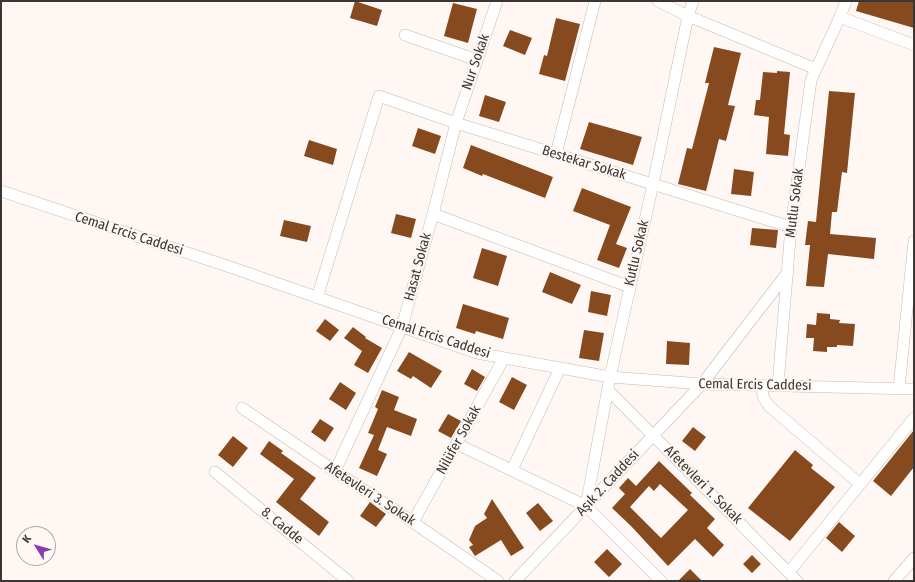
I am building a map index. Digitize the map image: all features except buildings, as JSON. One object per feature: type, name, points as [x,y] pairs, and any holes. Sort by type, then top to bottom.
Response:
[{"type":"street","name":"Nur Sokak","points":[[456,123],[497,1]]},
{"type":"street","points":[[556,154],[595,1]]},
{"type":"street","points":[[658,1],[688,16],[816,69]]},
{"type":"street","name":"Kutlu Sokak","points":[[586,506],[610,377],[653,184],[688,16],[693,1]]},
{"type":"street","name":"Mutlu Sokak","points":[[778,385],[791,227],[811,80],[846,1]]},
{"type":"street","points":[[840,17],[914,44]]},
{"type":"street","points":[[406,35],[477,60]]},
{"type":"street","name":"Bestekar Sokak","points":[[317,298],[379,96],[456,123],[791,227]]},
{"type":"street","name":"Hasat Sokak","points":[[335,471],[402,327],[456,123]]},
{"type":"street","name":"Cemal Ercis Caddesi","points":[[1,191],[477,353],[610,377],[702,384],[914,389]]},
{"type":"street","points":[[433,214],[630,287]]},
{"type":"street","points":[[899,388],[913,266],[914,241]]},
{"type":"street","points":[[702,384],[788,272]]},
{"type":"street","name":"Nilüfer Sokak","points":[[413,522],[504,358]]},
{"type":"street","points":[[512,470],[560,368]]},
{"type":"street","name":"Aşık 2. Caddesi","points":[[519,580],[586,506],[702,384]]},
{"type":"street","points":[[762,385],[763,397],[769,406],[860,484]]},
{"type":"street","name":"Afetevleri 1. Sokak","points":[[608,390],[798,581]]},
{"type":"street","name":"Afetevleri 3. Sokak","points":[[242,408],[413,522],[498,581]]},
{"type":"street","points":[[788,572],[914,418]]},
{"type":"street","points":[[456,444],[586,506],[661,581]]},
{"type":"street","name":"8. Cadde","points":[[215,472],[348,581]]},
{"type":"street","points":[[894,581],[914,558]]}]
